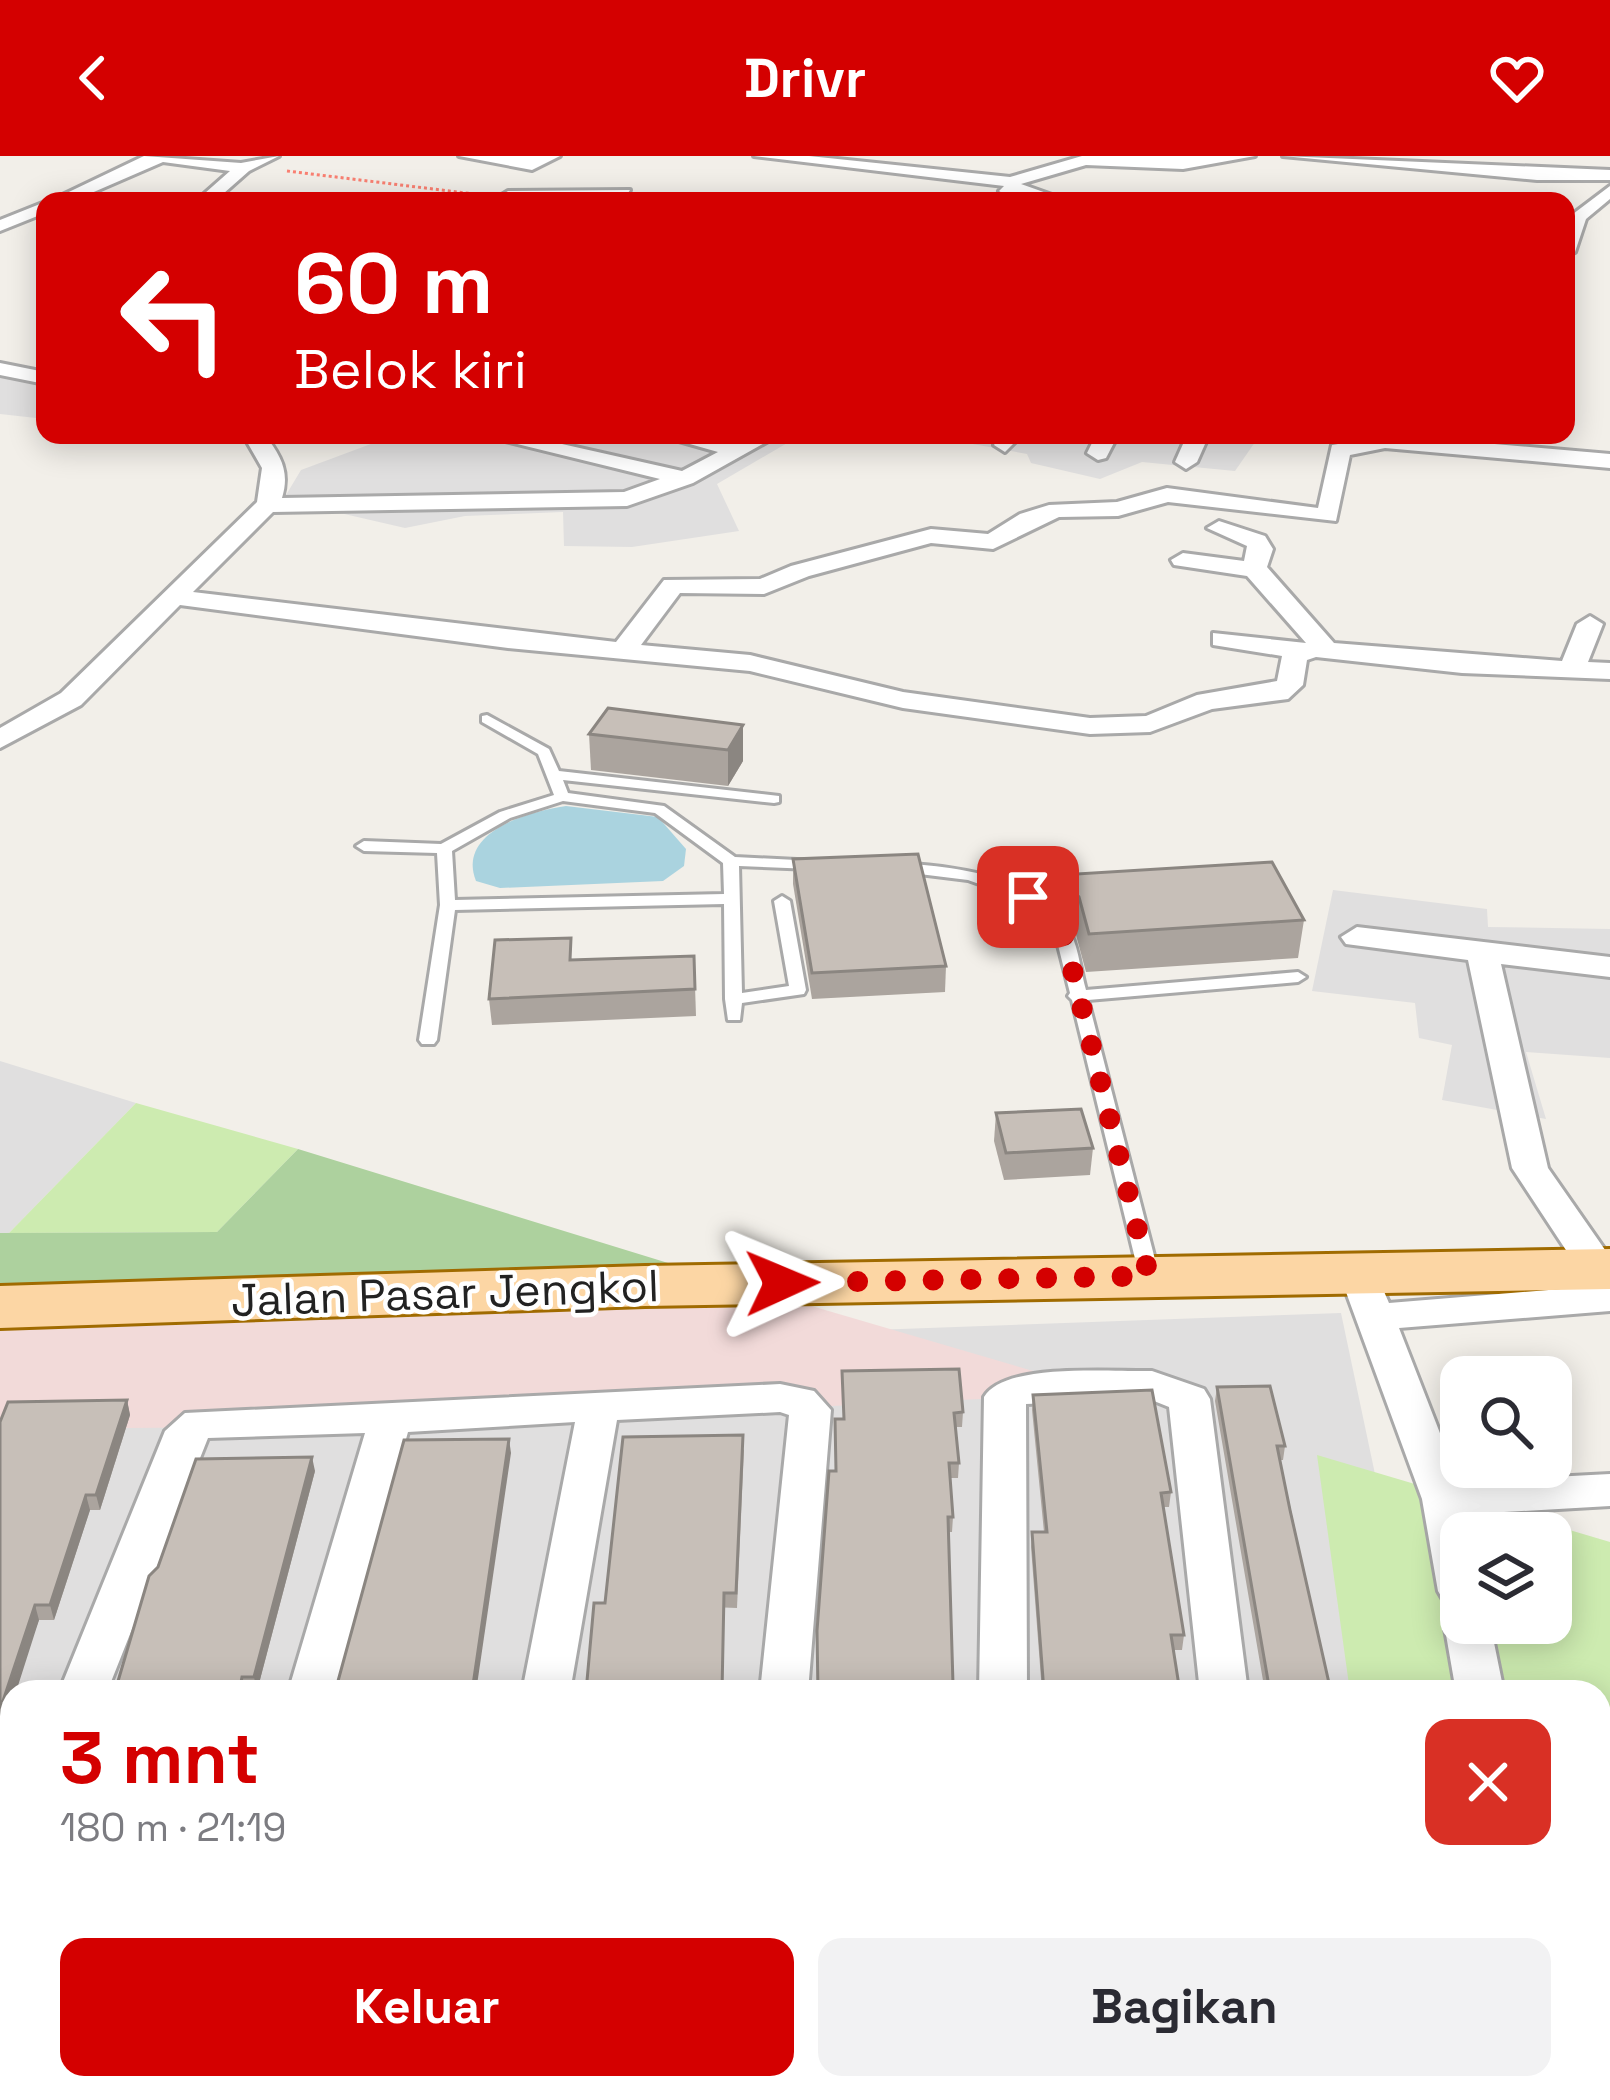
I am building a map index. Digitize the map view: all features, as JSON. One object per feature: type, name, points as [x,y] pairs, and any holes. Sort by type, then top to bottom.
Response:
[{"type":"main road","name":"Jalan Pasar Jengkol","points":[[0,1307],[1149,1276],[1367,1295],[1607,1279]]},
{"type":"street","points":[[78,192],[156,156],[246,167]]},
{"type":"street","points":[[216,192],[246,167],[271,156]]},
{"type":"street","points":[[467,156],[532,165],[552,156]]},
{"type":"street","points":[[762,156],[1023,184],[1007,191],[1012,192]]},
{"type":"street","points":[[1016,181],[1085,160],[1213,161],[1246,156]]},
{"type":"street","points":[[1291,156],[1538,175],[1610,175]]},
{"type":"street","points":[[1188,188],[1213,161]]},
{"type":"street","points":[[514,192],[525,184],[532,165]]},
{"type":"street","points":[[835,176],[857,168]]},
{"type":"street","points":[[1575,226],[1578,217],[1610,191]]},
{"type":"street","points":[[0,226],[36,211]]},
{"type":"street","points":[[0,369],[36,376]]},
{"type":"street","points":[[0,740],[71,699],[268,505],[275,490],[275,466],[260,444]]},
{"type":"street","points":[[532,444],[685,478]]},
{"type":"street","points":[[532,464],[568,444]]},
{"type":"street","points":[[710,444],[737,450]]},
{"type":"street","points":[[268,505],[641,496],[749,444]]},
{"type":"street","points":[[1186,462],[1194,444]]},
{"type":"street","points":[[624,650],[673,584],[764,586],[800,571],[931,536],[993,542],[1028,519],[1057,510],[1118,508],[1167,495],[1328,515],[1340,450],[1351,444]]},
{"type":"street","points":[[1480,444],[1610,461]]},
{"type":"street","points":[[1219,528],[1257,541],[1261,549],[1254,568]]},
{"type":"street","points":[[1183,560],[1226,569],[1254,568]]},
{"type":"street","points":[[1254,568],[1314,649]]},
{"type":"street","points":[[174,598],[750,663],[902,700],[1090,726],[1150,724],[1207,701],[1278,693],[1290,685],[1290,665],[1314,649]]},
{"type":"street","points":[[1571,671],[1590,624]]},
{"type":"street","points":[[1222,639],[1610,671]]},
{"type":"street","points":[[1357,937],[1598,966],[1610,1000]]},
{"type":"street","points":[[1483,955],[1530,1168],[1607,1279]]},
{"type":"street","points":[[1367,1295],[1446,1512]]},
{"type":"street","points":[[1004,1680],[1005,1396],[1019,1390],[1152,1385],[1174,1389],[1189,1400],[1223,1680]]},
{"type":"street","points":[[88,1680],[186,1431],[200,1424],[780,1398],[799,1401],[810,1410],[785,1680]]},
{"type":"street","points":[[548,1680],[599,1406]]},
{"type":"street","points":[[316,1680],[392,1418]]},
{"type":"street","points":[[1444,1499],[1610,1490]]},
{"type":"street","points":[[1471,1644],[1478,1680]]},
{"type":"lane","points":[[487,719],[544,752],[562,797]]},
{"type":"lane","points":[[554,775],[774,799]]},
{"type":"lane","points":[[364,846],[444,849],[505,814],[562,797],[659,809],[731,861],[842,866]]},
{"type":"lane","points":[[428,1040],[448,905],[444,849]]},
{"type":"lane","points":[[731,861],[734,1008],[798,990],[782,902]]},
{"type":"lane","points":[[887,868],[962,872],[1028,897],[1064,936],[1149,1276]]},
{"type":"lane","points":[[448,905],[732,899]]},
{"type":"lane","points":[[1076,996],[1298,976]]},
{"type":"path","points":[[246,167],[434,192]]},
{"type":"shaded area","points":[[0,376],[36,383],[36,418],[0,414]]},
{"type":"shaded area","points":[[371,444],[786,444],[717,484],[739,531],[632,547],[564,546],[563,512],[465,516],[405,528],[327,510],[274,515],[301,470]]},
{"type":"shaded area","points":[[972,444],[1254,444],[1235,471],[1142,462],[1100,479],[1031,463],[1027,454]]},
{"type":"shaded area","points":[[1333,890],[1487,909],[1488,927],[1610,929],[1610,1058],[1526,1052],[1546,1119],[1442,1100],[1452,1045],[1419,1038],[1415,1003],[1312,991]]},
{"type":"shaded area","points":[[0,1061],[136,1103],[9,1233],[0,1233]]},
{"type":"shaded area","points":[[733,1283],[1108,1393],[400,1426],[0,1429],[0,1306]]},
{"type":"shaded area","points":[[1341,1313],[1418,1680],[0,1680],[0,1354],[402,1347]]},
{"type":"green space","points":[[136,1103],[298,1149],[217,1232],[9,1233]]},
{"type":"green space","points":[[298,1149],[733,1283],[0,1306],[0,1233],[217,1232]]},
{"type":"green space","points":[[1317,1455],[1509,1512],[1440,1512],[1440,1644],[1572,1644],[1572,1531],[1610,1542],[1610,1680],[1348,1680]]},
{"type":"water","points":[[566,806],[658,817],[686,849],[684,866],[663,881],[500,888],[476,881],[473,864],[486,837],[517,819]]},
{"type":"building","points":[[608,708],[743,725],[728,750],[589,734]]},
{"type":"building","points":[[918,854],[946,966],[812,973],[793,859]]},
{"type":"building","points":[[1272,862],[1304,920],[1089,934],[1079,897],[1060,875]]},
{"type":"building","points":[[571,938],[570,960],[694,956],[695,989],[489,999],[495,940]]},
{"type":"building","points":[[1081,1109],[1093,1148],[1006,1153],[996,1113]]},
{"type":"building","points":[[959,1369],[963,1412],[954,1413],[959,1463],[949,1463],[953,1680],[818,1680],[829,1471],[836,1471],[835,1419],[844,1419],[842,1371]]},
{"type":"building","points":[[1270,1386],[1285,1446],[1277,1446],[1328,1680],[1268,1680],[1217,1387]]},
{"type":"building","points":[[1152,1390],[1171,1492],[1161,1493],[1184,1635],[1171,1635],[1178,1680],[1043,1680],[1032,1532],[1047,1532],[1033,1395]]},
{"type":"building","points":[[127,1400],[96,1495],[86,1495],[50,1605],[35,1605],[10,1680],[0,1680],[0,1422],[8,1402]]},
{"type":"building","points":[[743,1435],[736,1593],[724,1593],[722,1680],[587,1680],[594,1603],[605,1603],[623,1437]]},
{"type":"building","points":[[509,1439],[474,1680],[338,1680],[404,1440]]},
{"type":"building","points":[[312,1457],[254,1677],[118,1680],[149,1576],[158,1567],[196,1459]]},
{"type":"route","points":[[782,1283],[1149,1276],[1064,936],[1052,917],[1028,897]]}]
